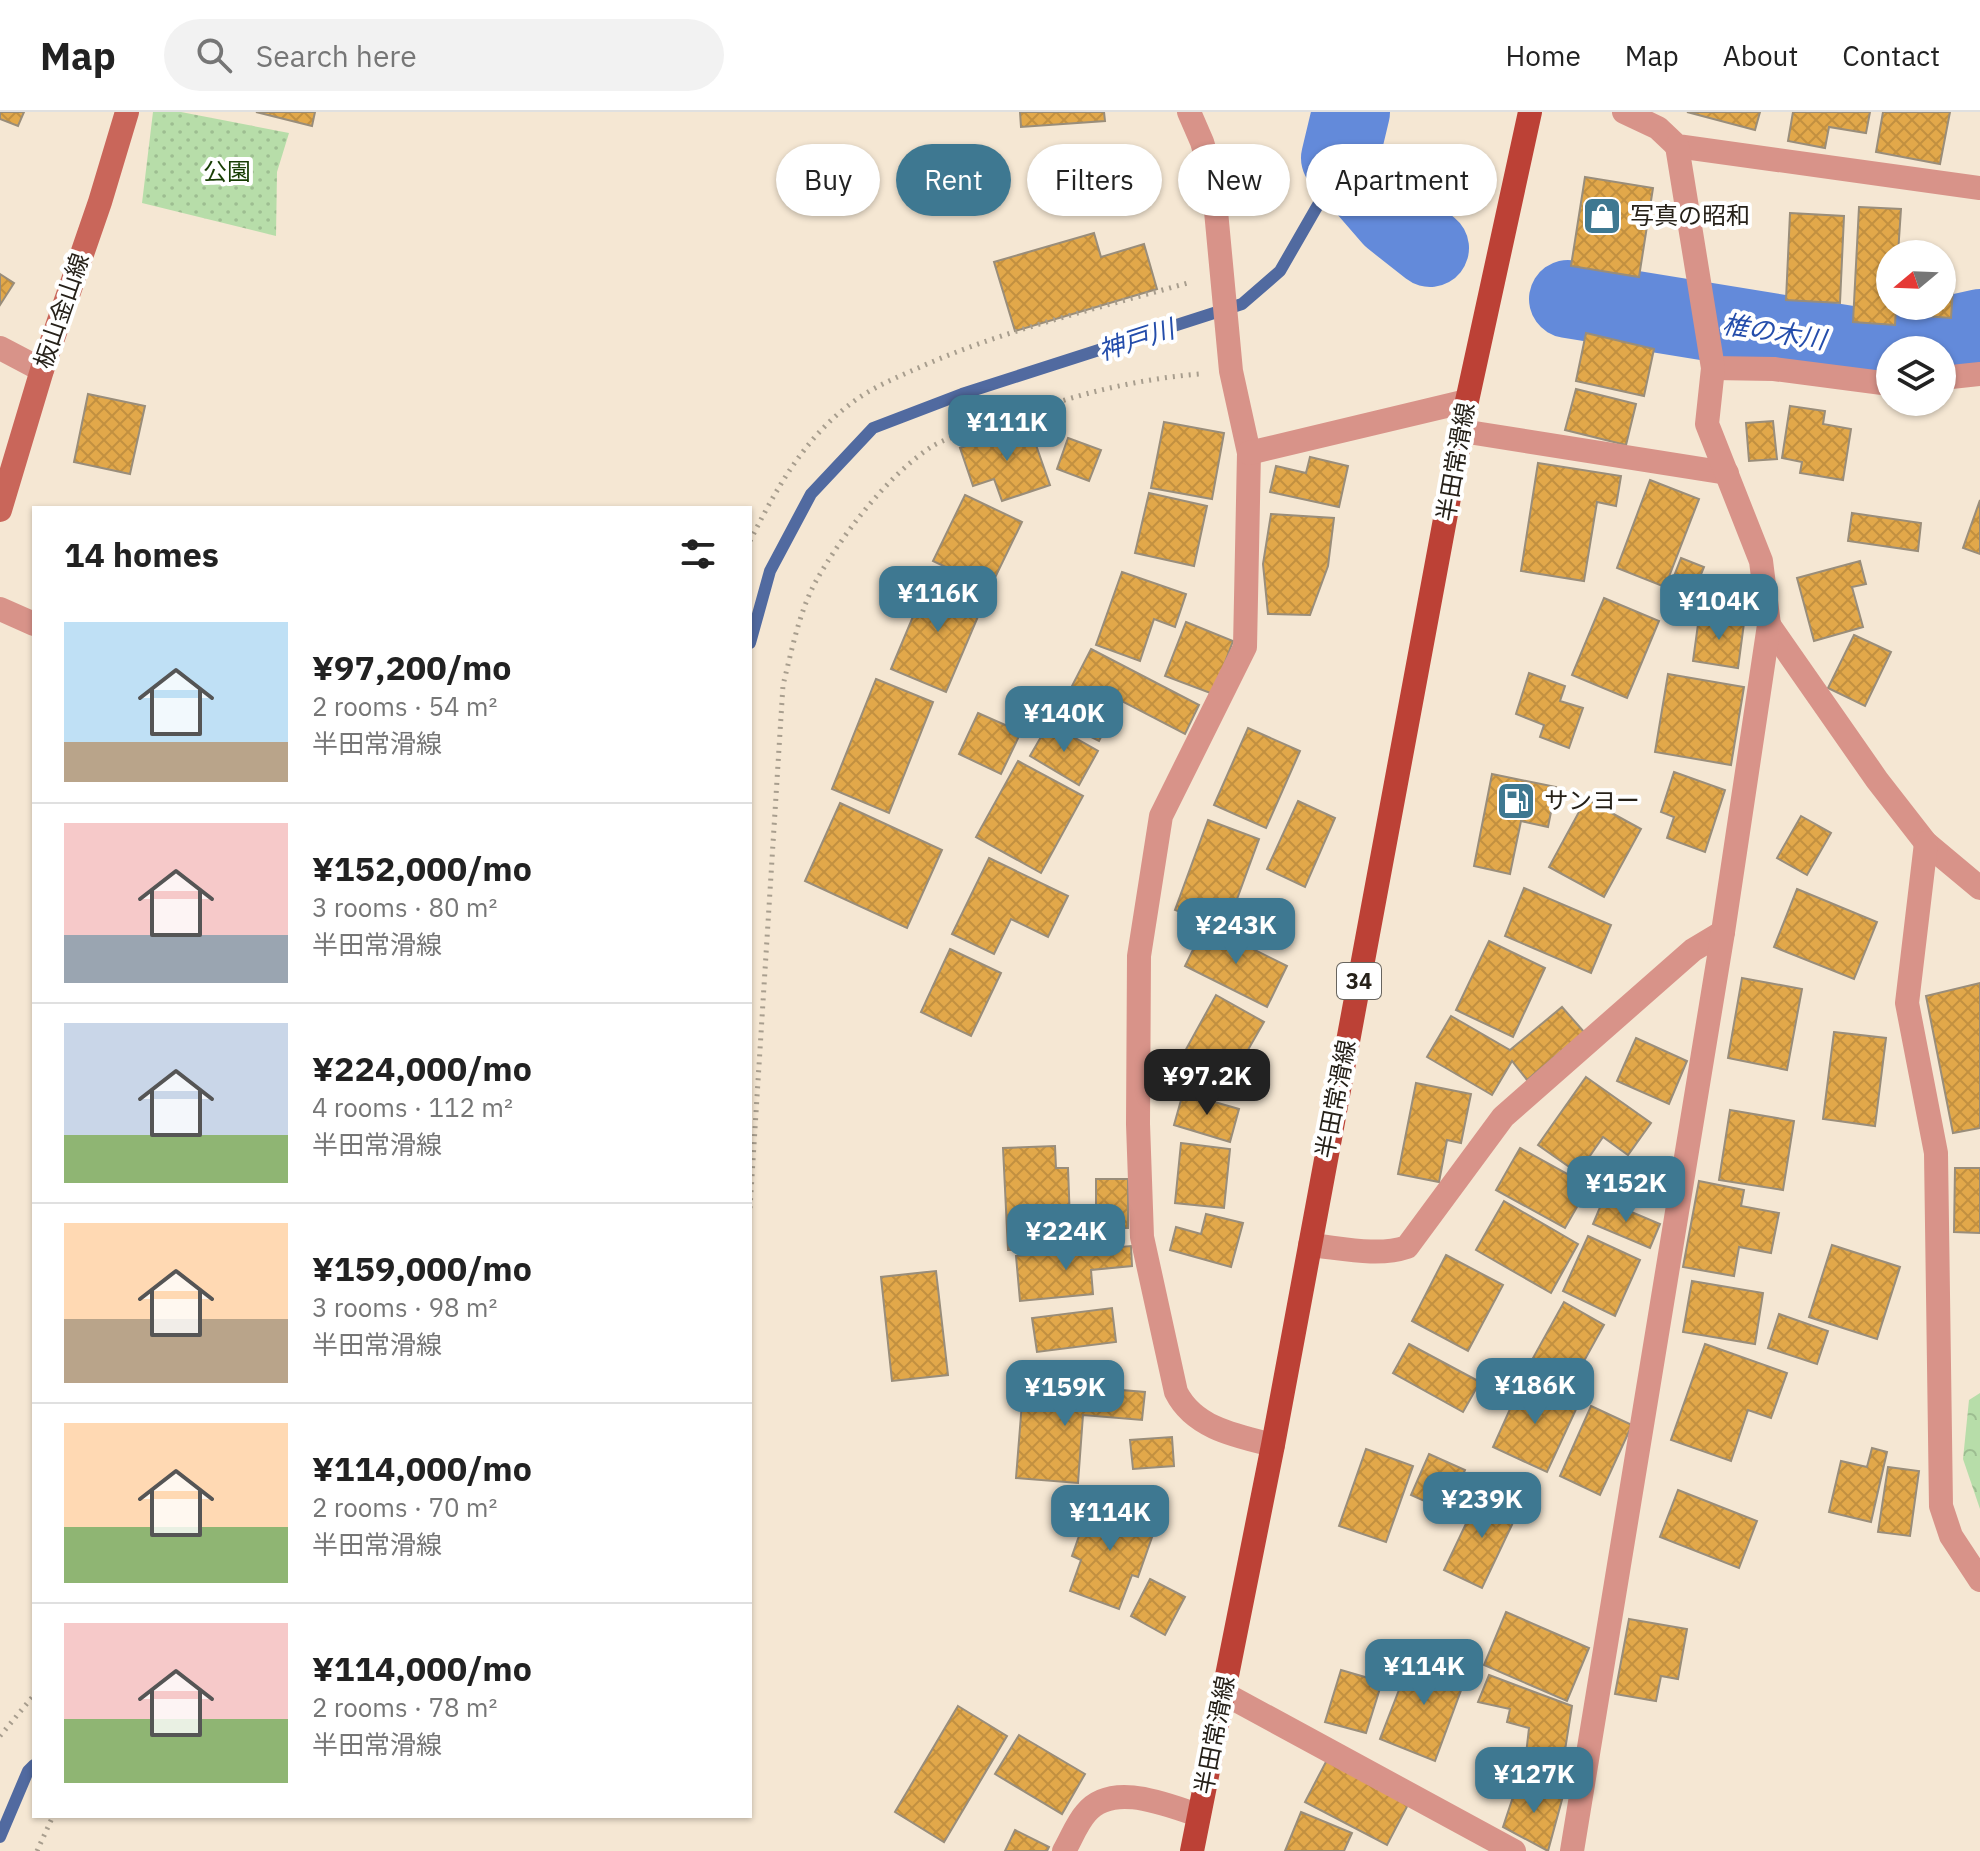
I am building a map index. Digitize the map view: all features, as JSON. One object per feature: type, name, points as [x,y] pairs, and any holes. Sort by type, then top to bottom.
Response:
[{"type":"main road","name":"板山金山線","points":[[0,510],[42,370],[100,202],[127,112]]},
{"type":"main road","name":"半田常滑線","points":[[1192,1851],[1273,1445],[1467,401],[1530,112]]},
{"type":"street","points":[[1189,112],[1213,179],[1230,360],[1249,453],[1245,647],[1161,816],[1139,956],[1138,1124],[1142,1237],[1176,1392],[1184,1406],[1195,1416],[1230,1435],[1273,1445]]},
{"type":"street","points":[[1624,112],[1658,128],[1677,146],[1980,188]]},
{"type":"street","points":[[1572,1851],[1723,932],[1769,625],[1761,561],[1707,424],[1713,368],[1677,146]]},
{"type":"street","points":[[0,348],[42,370]]},
{"type":"street","points":[[1713,368],[1774,369],[1876,382]]},
{"type":"street","points":[[1956,377],[1980,374]]},
{"type":"street","points":[[1249,453],[1467,401]]},
{"type":"street","points":[[1462,431],[1727,473]]},
{"type":"street","points":[[0,609],[32,623]]},
{"type":"street","points":[[1769,625],[1877,780],[1926,843],[1980,888]]},
{"type":"street","points":[[1926,843],[1907,1003],[1936,1153],[1941,1506],[1951,1536],[1980,1580]]},
{"type":"street","points":[[1310,1245],[1385,1251],[1407,1247],[1503,1117],[1693,950],[1723,932]]},
{"type":"street","points":[[1223,1693],[1514,1851]]},
{"type":"street","points":[[1064,1851],[1086,1811],[1101,1802],[1132,1796],[1198,1815]]},
{"type":"path","points":[[752,537],[789,470],[815,437],[849,404],[888,381],[951,353],[995,339],[1224,277]]},
{"type":"path","points":[[752,1176],[783,685],[798,625],[816,581],[862,514],[891,481],[932,446],[1080,393],[1172,376],[1230,360]]},
{"type":"path","points":[[0,1736],[32,1697]]},
{"type":"path","points":[[37,1851],[52,1818]]},
{"type":"green space","name":"公園","points":[[153,112],[181,112],[289,133],[277,172],[276,236],[142,203]]},
{"type":"green space","points":[[1980,1393],[1980,1509],[1963,1459],[1969,1400]]},
{"type":"building","points":[[0,112],[24,112],[18,126],[0,119]]},
{"type":"building","points":[[256,112],[315,112],[312,126]]},
{"type":"building","points":[[1020,112],[1104,112],[1105,121],[1021,127]]},
{"type":"building","points":[[1687,112],[1760,112],[1755,130]]},
{"type":"building","points":[[1793,112],[1870,112],[1866,133],[1829,127],[1825,148],[1788,141]]},
{"type":"building","points":[[1883,112],[1950,112],[1940,164],[1876,152]]},
{"type":"building","points":[[1585,177],[1653,188],[1639,277],[1571,266]]},
{"type":"building","points":[[1859,207],[1901,209],[1899,240],[1876,240],[1876,320],[1895,320],[1895,325],[1853,322]]},
{"type":"building","points":[[1790,213],[1844,216],[1840,303],[1786,300]]},
{"type":"building","points":[[1094,233],[1101,257],[1144,244],[1157,289],[1015,331],[994,262]]},
{"type":"building","points":[[0,274],[14,283],[0,305]]},
{"type":"building","points":[[1586,333],[1654,349],[1644,396],[1576,381]]},
{"type":"building","points":[[1576,389],[1636,404],[1626,445],[1565,430]]},
{"type":"building","points":[[88,394],[145,406],[130,474],[74,462]]},
{"type":"building","points":[[1790,406],[1825,411],[1823,424],[1851,429],[1843,480],[1800,473],[1802,462],[1782,458]]},
{"type":"building","points":[[1773,421],[1777,459],[1749,461],[1746,423]]},
{"type":"building","points":[[1164,422],[1224,433],[1212,499],[1151,488]]},
{"type":"building","points":[[1029,425],[1050,485],[1002,501],[994,479],[973,486],[960,448]]},
{"type":"building","points":[[1068,438],[1101,450],[1089,481],[1057,469]]},
{"type":"building","points":[[1310,457],[1348,466],[1339,507],[1270,492],[1276,466],[1306,473]]},
{"type":"building","points":[[1538,463],[1621,476],[1616,506],[1597,502],[1584,581],[1521,571]]},
{"type":"building","points":[[1650,480],[1699,499],[1665,587],[1617,568]]},
{"type":"building","points":[[1149,493],[1207,506],[1194,566],[1135,553]]},
{"type":"building","points":[[965,495],[1022,522],[990,588],[933,561]]},
{"type":"building","points":[[1980,500],[1980,554],[1963,548]]},
{"type":"building","points":[[1852,513],[1921,523],[1918,551],[1848,541]]},
{"type":"building","points":[[1271,514],[1334,518],[1328,566],[1310,615],[1268,614],[1263,564]]},
{"type":"building","points":[[1681,558],[1704,567],[1686,611],[1664,602]]},
{"type":"building","points":[[1860,561],[1866,584],[1852,587],[1863,627],[1814,641],[1797,578]]},
{"type":"building","points":[[1122,572],[1186,594],[1175,627],[1154,619],[1140,661],[1096,645]]},
{"type":"building","points":[[930,576],[985,600],[946,692],[891,669]]},
{"type":"building","points":[[1604,598],[1659,621],[1627,698],[1572,675]]},
{"type":"building","points":[[1699,617],[1744,623],[1738,668],[1693,661]]},
{"type":"building","points":[[1186,622],[1233,641],[1213,694],[1165,676]]},
{"type":"building","points":[[1854,635],[1891,652],[1865,706],[1828,688]]},
{"type":"building","points":[[1091,649],[1199,705],[1185,734],[1120,700],[1099,741],[1055,719]]},
{"type":"building","points":[[1529,673],[1565,686],[1560,701],[1583,708],[1569,748],[1540,737],[1544,725],[1516,714]]},
{"type":"building","points":[[1668,674],[1744,687],[1731,765],[1655,752]]},
{"type":"building","points":[[876,679],[933,702],[889,813],[832,789]]},
{"type":"building","points":[[978,713],[1021,732],[1001,774],[959,754]]},
{"type":"building","points":[[1049,723],[1098,751],[1079,785],[1030,756]]},
{"type":"building","points":[[1248,728],[1300,751],[1266,828],[1214,805]]},
{"type":"building","points":[[1018,761],[1083,796],[1041,873],[976,837]]},
{"type":"building","points":[[1674,772],[1725,790],[1705,852],[1667,838],[1674,817],[1661,812]]},
{"type":"building","points":[[1492,774],[1556,787],[1548,827],[1521,821],[1510,874],[1474,866]]},
{"type":"building","points":[[1586,799],[1641,829],[1604,897],[1549,867]]},
{"type":"building","points":[[1298,801],[1335,818],[1305,887],[1267,869]]},
{"type":"building","points":[[840,803],[942,850],[907,928],[805,881]]},
{"type":"building","points":[[1801,816],[1831,833],[1807,875],[1777,858]]},
{"type":"building","points":[[1208,820],[1259,839],[1226,929],[1175,910]]},
{"type":"building","points":[[989,858],[1068,896],[1048,937],[1011,919],[994,954],[952,934]]},
{"type":"building","points":[[1524,888],[1611,925],[1591,973],[1505,936]]},
{"type":"building","points":[[1797,889],[1877,922],[1854,979],[1774,947]]},
{"type":"building","points":[[1205,925],[1287,966],[1267,1007],[1185,966]]},
{"type":"building","points":[[1489,941],[1545,968],[1513,1037],[1456,1010]]},
{"type":"building","points":[[950,949],[1001,973],[971,1036],[921,1012]]},
{"type":"building","points":[[1742,978],[1802,989],[1787,1070],[1728,1058]]},
{"type":"building","points":[[1980,983],[1980,1128],[1953,1133],[1926,996]]},
{"type":"building","points":[[1216,995],[1264,1022],[1221,1097],[1174,1071]]},
{"type":"building","points":[[1562,1007],[1584,1032],[1527,1080],[1512,1061],[1492,1095],[1427,1057],[1451,1016],[1510,1050]]},
{"type":"building","points":[[1834,1032],[1886,1038],[1875,1126],[1823,1119]]},
{"type":"building","points":[[1636,1038],[1687,1061],[1669,1104],[1617,1081]]},
{"type":"building","points":[[1586,1077],[1651,1123],[1628,1155],[1603,1137],[1578,1173],[1538,1145]]},
{"type":"building","points":[[1416,1083],[1471,1094],[1461,1143],[1447,1140],[1439,1182],[1398,1174]]},
{"type":"building","points":[[1183,1093],[1239,1109],[1230,1142],[1174,1125]]},
{"type":"building","points":[[1730,1110],[1794,1121],[1783,1190],[1719,1180]]},
{"type":"building","points":[[1181,1143],[1230,1149],[1224,1208],[1175,1203]]},
{"type":"building","points":[[1055,1146],[1056,1168],[1068,1168],[1071,1248],[1008,1250],[1003,1148]]},
{"type":"building","points":[[1520,1148],[1589,1186],[1565,1228],[1496,1190]]},
{"type":"building","points":[[1955,1168],[1980,1168],[1980,1233],[1954,1232]]},
{"type":"building","points":[[1096,1179],[1128,1179],[1128,1228],[1096,1228]]},
{"type":"building","points":[[1699,1181],[1744,1190],[1741,1206],[1779,1213],[1771,1253],[1739,1247],[1734,1276],[1683,1267]]},
{"type":"building","points":[[1603,1200],[1660,1224],[1650,1248],[1593,1224]]},
{"type":"building","points":[[1504,1201],[1578,1244],[1551,1293],[1476,1250]]},
{"type":"building","points":[[1206,1214],[1243,1223],[1231,1267],[1170,1250],[1176,1227],[1201,1234]]},
{"type":"building","points":[[1588,1236],[1640,1260],[1615,1316],[1563,1291]]},
{"type":"building","points":[[1832,1245],[1900,1267],[1877,1339],[1809,1317]]},
{"type":"building","points":[[1131,1246],[1132,1266],[1091,1270],[1093,1294],[1020,1301],[1016,1256]]},
{"type":"building","points":[[1446,1255],[1503,1285],[1468,1351],[1412,1321]]},
{"type":"building","points":[[936,1271],[948,1375],[892,1381],[881,1277]]},
{"type":"building","points":[[1692,1281],[1763,1293],[1755,1344],[1683,1332]]},
{"type":"building","points":[[1564,1302],[1604,1325],[1568,1390],[1528,1367]]},
{"type":"building","points":[[1112,1308],[1116,1342],[1037,1352],[1032,1318]]},
{"type":"building","points":[[1779,1314],[1828,1331],[1817,1364],[1768,1348]]},
{"type":"building","points":[[1409,1344],[1480,1382],[1463,1412],[1393,1373]]},
{"type":"building","points":[[1705,1344],[1787,1373],[1771,1418],[1748,1410],[1731,1461],[1671,1440]]},
{"type":"building","points":[[1523,1380],[1578,1405],[1547,1472],[1493,1447]]},
{"type":"building","points":[[1060,1385],[1145,1392],[1142,1420],[1083,1415],[1078,1483],[1016,1478],[1023,1390],[1058,1393]]},
{"type":"building","points":[[1591,1406],[1632,1425],[1600,1495],[1560,1476]]},
{"type":"building","points":[[1172,1437],[1174,1466],[1133,1469],[1130,1440]]},
{"type":"building","points":[[1872,1448],[1887,1452],[1871,1522],[1829,1512],[1841,1461],[1867,1467]]},
{"type":"building","points":[[1366,1449],[1413,1466],[1386,1542],[1339,1526]]},
{"type":"building","points":[[1429,1454],[1465,1470],[1447,1511],[1411,1495]]},
{"type":"building","points":[[1888,1467],[1919,1471],[1910,1536],[1878,1532]]},
{"type":"building","points":[[1678,1490],[1757,1521],[1739,1568],[1660,1537]]},
{"type":"building","points":[[1481,1492],[1519,1510],[1482,1588],[1444,1570]]},
{"type":"building","points":[[1092,1499],[1157,1523],[1138,1577],[1132,1575],[1119,1609],[1070,1591],[1081,1560],[1072,1556]]},
{"type":"building","points":[[1150,1579],[1185,1597],[1165,1635],[1131,1616]]},
{"type":"building","points":[[1506,1612],[1589,1648],[1567,1701],[1484,1665]]},
{"type":"building","points":[[1629,1619],[1687,1629],[1678,1679],[1661,1676],[1656,1701],[1615,1694]]},
{"type":"building","points":[[1413,1654],[1467,1674],[1435,1761],[1380,1739]]},
{"type":"building","points":[[1341,1670],[1382,1682],[1366,1733],[1325,1722]]},
{"type":"building","points":[[1489,1675],[1572,1706],[1559,1788],[1523,1781],[1529,1728],[1507,1722],[1510,1709],[1478,1702]]},
{"type":"building","points":[[958,1706],[1007,1736],[944,1842],[895,1812]]},
{"type":"building","points":[[1019,1735],[1085,1774],[1062,1814],[995,1774]]},
{"type":"building","points":[[1329,1756],[1411,1799],[1387,1845],[1305,1802]]},
{"type":"building","points":[[1517,1785],[1563,1796],[1548,1851],[1503,1827]]},
{"type":"building","points":[[1301,1812],[1352,1833],[1344,1851],[1285,1851]]},
{"type":"building","points":[[1015,1830],[1049,1847],[1047,1851],[1005,1851]]},
{"type":"waterway","name":"椎の木川","points":[[1351,112],[1340,158],[1392,218],[1430,248]]},
{"type":"waterway","name":"神戸川","points":[[752,636],[770,571],[811,494],[873,428],[962,394],[1242,304],[1280,271],[1312,216]]},
{"type":"waterway","name":"椎の木川","points":[[1568,299],[1863,347],[1935,338],[1980,328]]},
{"type":"waterway","name":"神戸川","points":[[0,1837],[32,1767]]},
{"type":"place","name":"写真の昭和","points":[[1602,216]]},
{"type":"place","name":"サンヨー","points":[[1516,801]]}]
